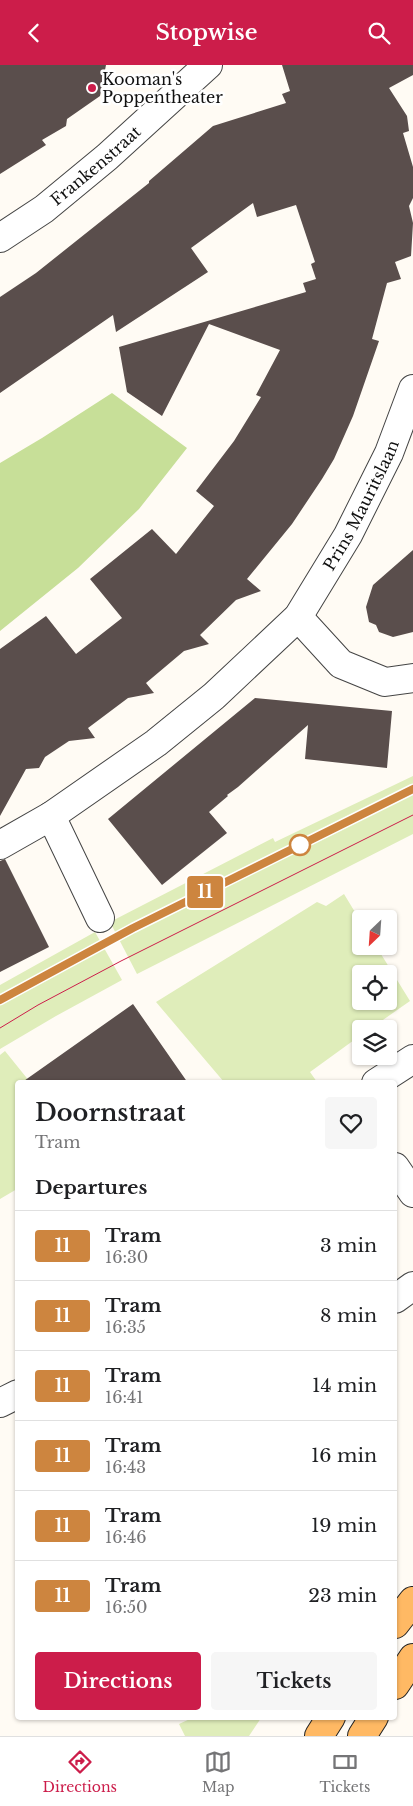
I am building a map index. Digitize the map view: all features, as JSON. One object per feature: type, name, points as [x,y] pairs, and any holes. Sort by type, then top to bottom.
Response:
[{"type":"main road","points":[[397,1621],[413,1601]]},
{"type":"main road","points":[[319,1736],[329,1720]]},
{"type":"main road","points":[[362,1736],[372,1720]]},
{"type":"street","name":"Frankenstraat","points":[[0,238],[44,209],[100,163],[208,65]]},
{"type":"street","name":"Prins Mauritslaan","points":[[0,845],[51,817],[156,743],[214,695],[298,617],[348,535],[389,453],[413,389]]},
{"type":"street","points":[[298,617],[341,664],[385,682],[413,677]]},
{"type":"street","points":[[51,817],[100,918]]},
{"type":"street","points":[[381,1080],[413,1059]]},
{"type":"street","points":[[397,1170],[413,1193]]},
{"type":"street","points":[[397,1298],[413,1286]]},
{"type":"street","points":[[0,1403],[15,1396]]},
{"type":"green space","points":[[112,393],[187,448],[139,509],[78,568],[0,631],[0,463]]},
{"type":"green space","points":[[413,776],[413,834],[137,974],[110,922],[273,838],[275,842]]},
{"type":"green space","points":[[344,894],[354,910],[352,910],[352,955],[382,955],[388,965],[352,965],[352,1010],[397,1010],[397,980],[410,1001],[383,1020],[352,1020],[352,1042],[310,1072],[316,1080],[222,1080],[156,1002],[317,902],[326,906]]},
{"type":"green space","points":[[95,932],[122,980],[0,1049],[0,985]]},
{"type":"green space","points":[[5,1051],[28,1080],[15,1080],[15,1190],[0,1199],[0,1055]]},
{"type":"green space","points":[[188,1720],[260,1720],[249,1736],[185,1736],[179,1724]]},
{"type":"building","points":[[0,65],[106,65],[100,96],[67,119],[66,126],[42,140],[46,145],[0,174]]},
{"type":"building","points":[[282,65],[413,65],[413,75],[389,88],[407,116],[409,131],[403,133],[413,167],[413,198],[409,206],[413,223],[411,256],[395,262],[401,279],[387,283],[372,339],[379,341],[353,416],[334,459],[322,479],[292,524],[247,579],[261,591],[236,600],[200,635],[209,644],[184,651],[146,683],[154,693],[128,698],[88,728],[95,738],[69,741],[45,757],[39,768],[26,769],[0,816],[0,649],[46,616],[76,654],[122,618],[90,579],[152,529],[176,554],[214,506],[196,491],[234,441],[261,397],[256,395],[280,350],[209,324],[162,416],[127,392],[119,347],[306,292],[303,283],[316,279],[311,264],[315,262],[296,205],[257,217],[253,203],[191,248],[208,272],[116,332],[113,315],[0,393],[0,297],[36,273],[149,183],[213,126],[286,103],[282,94],[290,91]]},
{"type":"building","points":[[413,550],[413,632],[393,637],[379,632],[376,625],[369,622],[366,607],[373,585]]},
{"type":"building","points":[[255,698],[392,711],[387,768],[305,759],[308,725],[209,812],[227,833],[162,885],[108,819]]},
{"type":"building","points":[[5,859],[49,947],[0,972],[0,861]]},
{"type":"building","points":[[133,1004],[186,1080],[25,1080]]},
{"type":"tram line","points":[[0,1000],[133,928],[413,789]]},
{"type":"tram line","name":"11","points":[[0,1000],[133,928],[413,789]]},
{"type":"tram line","points":[[0,1028],[38,1005],[121,961],[413,815]]},
{"type":"place","name":"Kooman's Poppentheater","points":[[92,88]]}]
